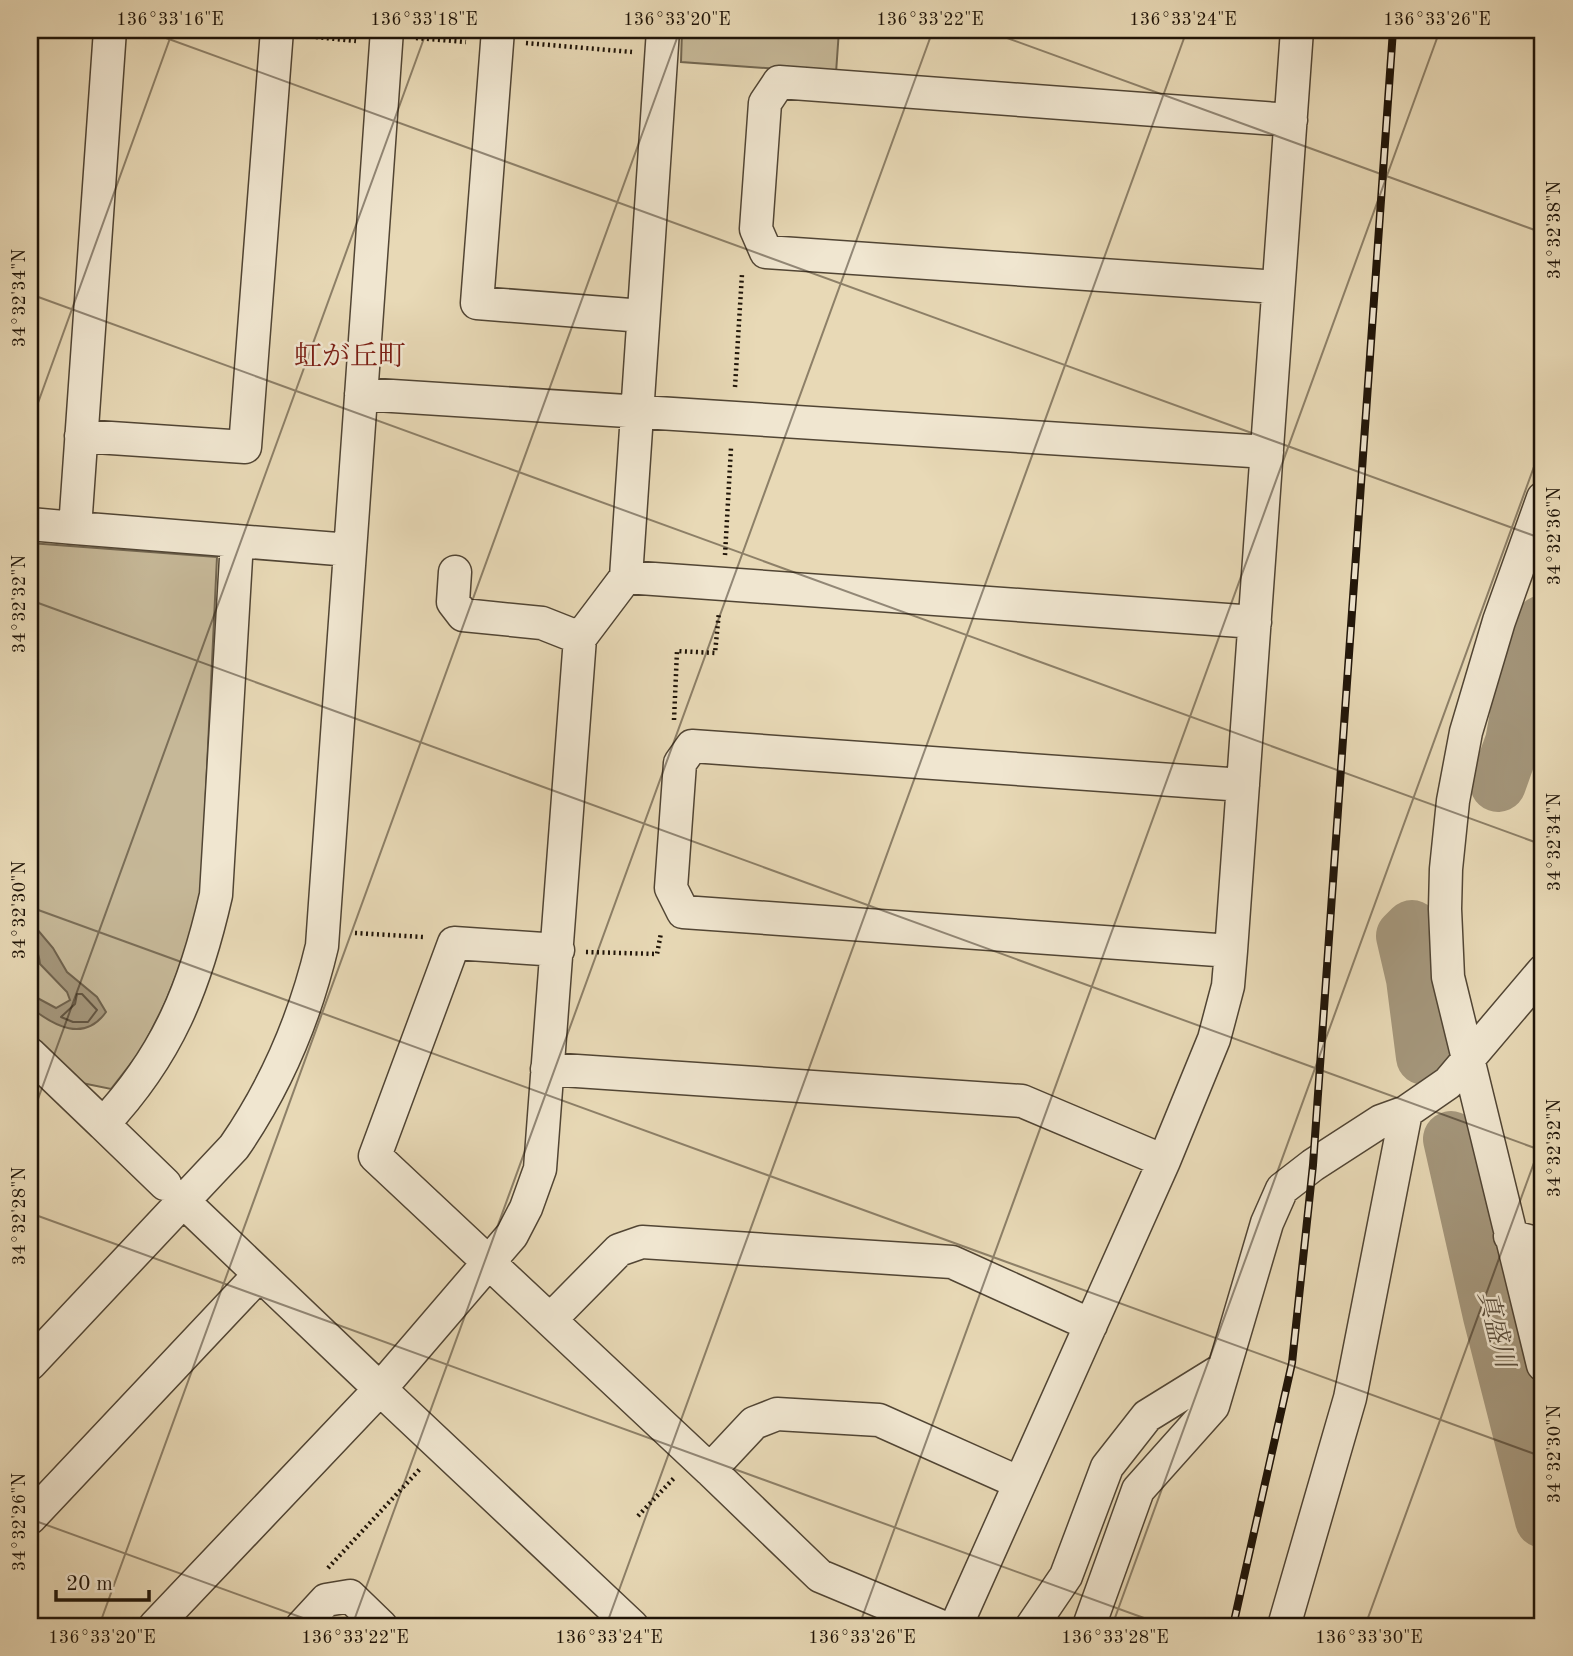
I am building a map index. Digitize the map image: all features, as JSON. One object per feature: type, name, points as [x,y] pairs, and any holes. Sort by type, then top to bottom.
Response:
[{"type":"street","points":[[75,528],[110,30]]},
{"type":"street","points":[[956,1626],[1164,1161],[1222,1016],[1231,951],[1297,30]]},
{"type":"street","points":[[81,436],[245,447],[290,33]]},
{"type":"street","points":[[30,1364],[174,1193],[234,1147],[256,1115],[289,1048],[314,981],[321,946],[387,36]]},
{"type":"street","points":[[498,38],[477,303],[643,316]]},
{"type":"street","points":[[155,1626],[380,1389],[490,1264],[512,1235],[526,1208],[540,1168],[580,638],[626,577],[662,42]]},
{"type":"street","points":[[1277,288],[766,252],[757,229],[765,103],[779,82],[1291,120]]},
{"type":"street","points":[[361,394],[1267,452]]},
{"type":"street","points":[[1543,498],[1466,732],[1446,869],[1448,977],[1543,1365]]},
{"type":"street","points":[[30,524],[350,550]]},
{"type":"street","points":[[103,1124],[130,1095],[159,1054],[186,1003],[203,952],[216,895],[237,541]]},
{"type":"street","points":[[455,572],[453,602],[463,615],[542,623],[580,638]]},
{"type":"street","points":[[626,577],[1255,622]]},
{"type":"street","points":[[1231,951],[683,912],[671,888],[680,763],[692,746],[1243,785]]},
{"type":"street","points":[[558,950],[454,943],[375,1156],[820,1576],[940,1626]]},
{"type":"street","points":[[1089,1626],[1138,1490],[1213,1406],[1267,1223],[1282,1189],[1313,1165],[1381,1121],[1406,1112],[1448,1083],[1543,971]]},
{"type":"street","points":[[30,1054],[259,1275],[632,1626]]},
{"type":"street","points":[[547,1069],[1022,1101],[1164,1161]]},
{"type":"street","points":[[1284,1626],[1350,1398],[1406,1112]]},
{"type":"street","points":[[1510,1236],[1543,1245]]},
{"type":"street","points":[[551,1320],[619,1250],[642,1242],[952,1262],[1091,1325]]},
{"type":"street","points":[[30,1518],[259,1275]]},
{"type":"street","points":[[1032,1626],[1066,1576],[1107,1467],[1147,1416],[1223,1369]]},
{"type":"street","points":[[703,1463],[754,1423],[777,1414],[879,1420],[1020,1483]]},
{"type":"street","points":[[302,1626],[326,1600],[350,1596],[381,1626]]},
{"type":"path","points":[[290,33],[662,42]]},
{"type":"path","points":[[724,560],[741,266]]},
{"type":"path","points":[[674,731],[677,651],[715,653],[719,608]]},
{"type":"path","points":[[558,950],[657,954],[662,925]]},
{"type":"path","points":[[353,933],[441,938],[454,943]]},
{"type":"path","points":[[325,1571],[443,1446]]},
{"type":"path","points":[[638,1516],[703,1463]]},
{"type":"shaded area","points":[[682,30],[839,30],[836,73],[681,62]]},
{"type":"shaded area","points":[[30,543],[217,557],[201,894],[187,948],[166,1001],[142,1049],[111,1089],[82,1083],[30,1033]]},
{"type":"water","points":[[31,922],[53,948],[67,972],[97,997],[106,1012],[88,1027],[79,1029],[59,1025],[30,1007],[30,994],[56,1008],[70,1000],[67,992],[40,964],[31,933]]},
{"type":"waterway","name":"真盛川","points":[[1498,784],[1513,742],[1527,665],[1543,623]]},
{"type":"waterway","name":"真盛川","points":[[1412,928],[1404,936],[1414,979],[1424,1057]]},
{"type":"waterway","name":"真盛川","points":[[1451,1139],[1491,1316],[1543,1520]]},
{"type":"railway","points":[[1233,1626],[1292,1363],[1313,1165],[1393,30]]},
{"type":"district","name":"虹が丘町","points":[[350,355]]}]
